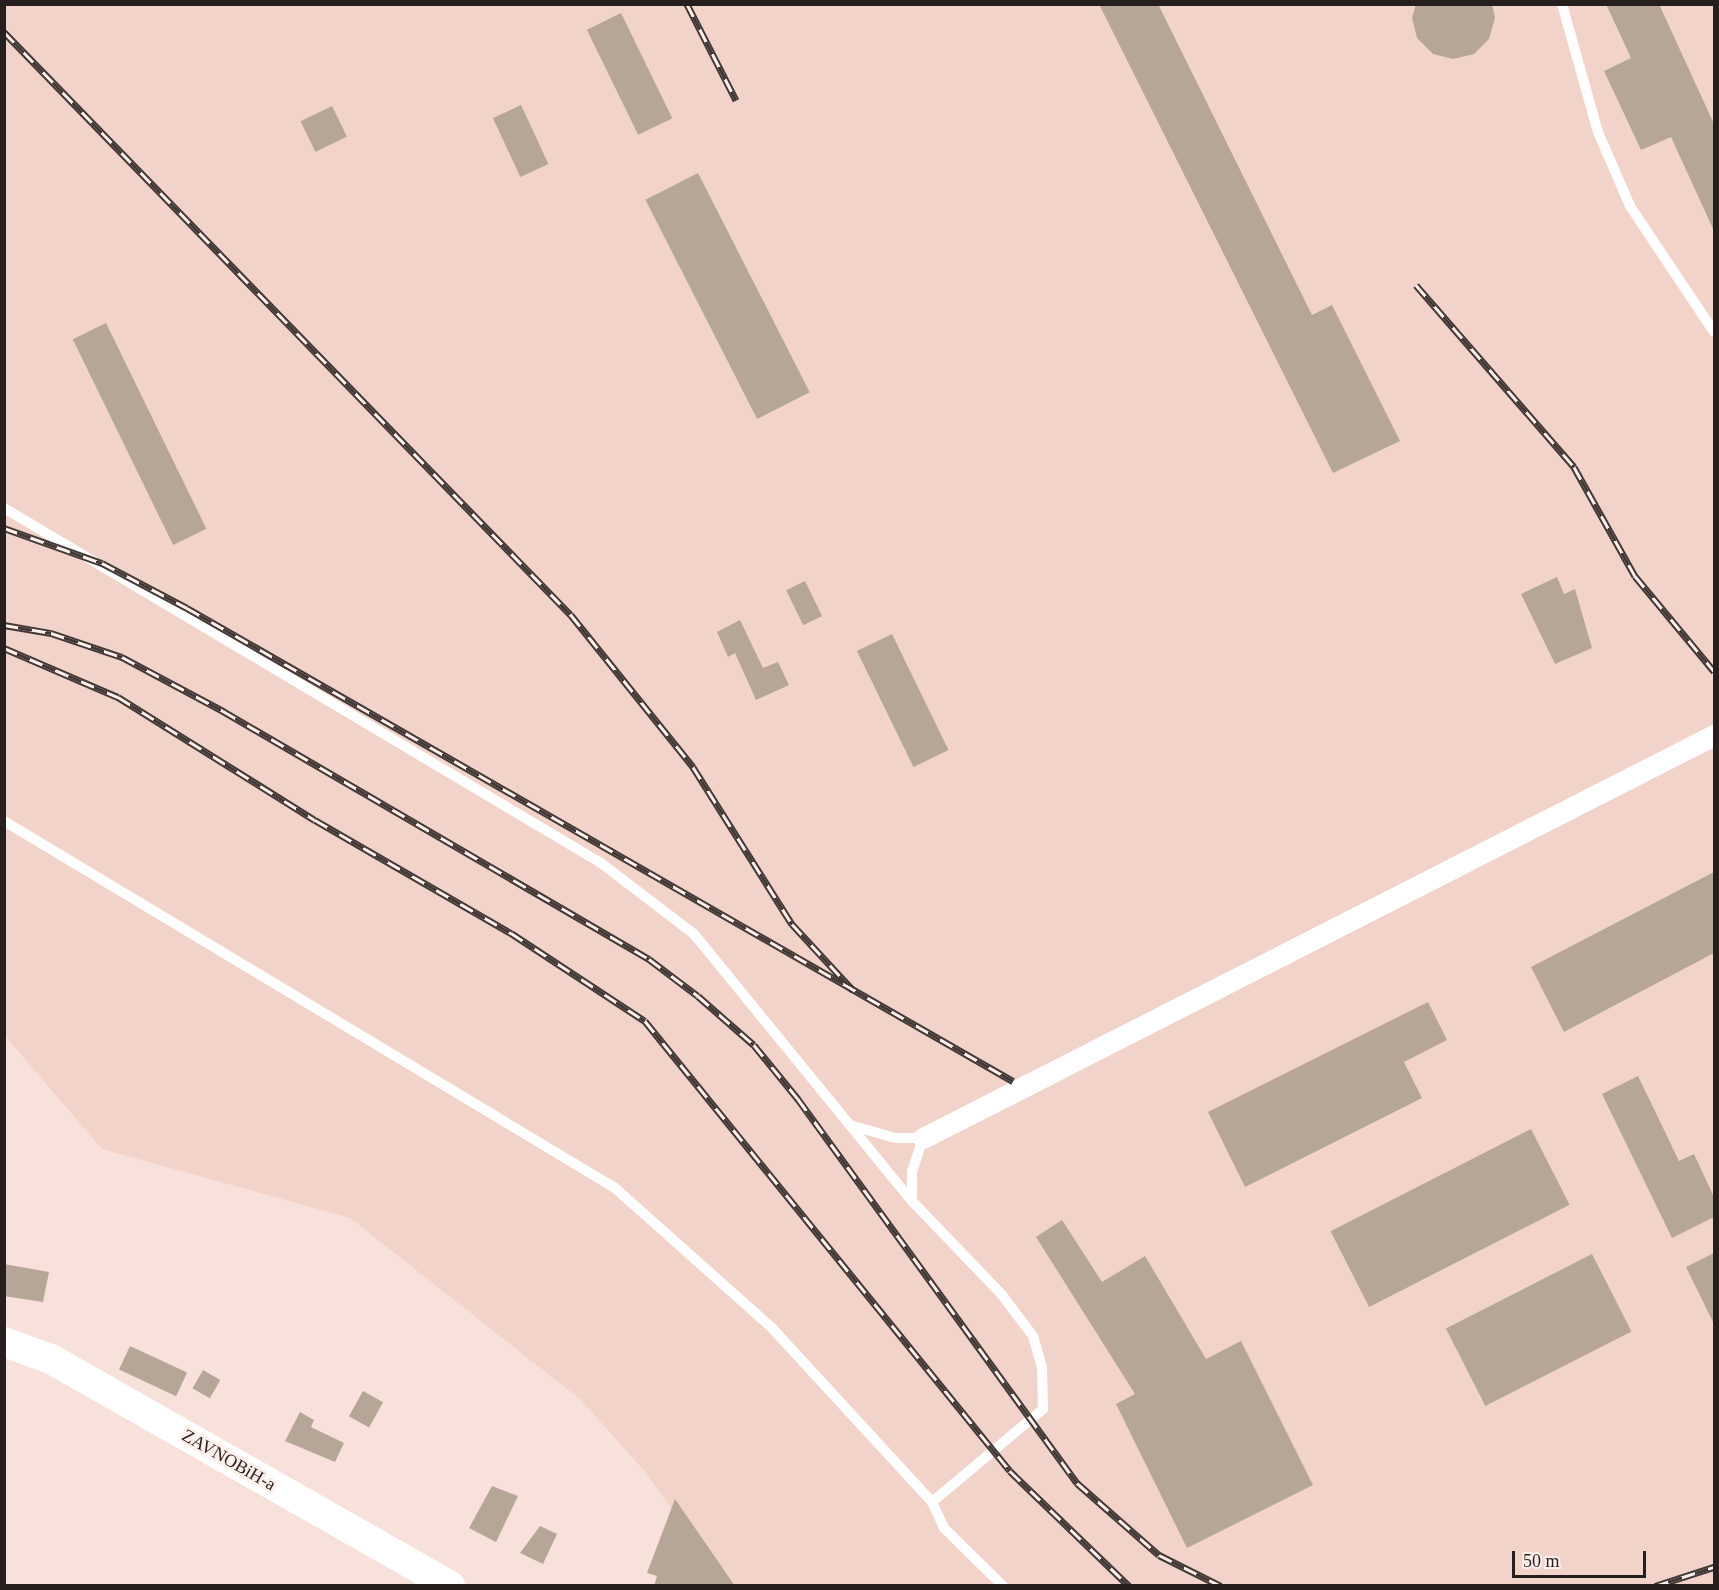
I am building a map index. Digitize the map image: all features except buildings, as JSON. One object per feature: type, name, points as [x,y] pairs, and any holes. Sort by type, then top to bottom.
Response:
[{"type":"main road","name":"ZAVNOBiH-a","points":[[4,1342],[51,1359],[450,1586]]},
{"type":"street","points":[[923,1138],[1714,735]]},
{"type":"lane","points":[[1562,4],[1598,132],[1630,206],[1714,332]]},
{"type":"lane","points":[[4,507],[650,896],[694,934],[912,1201],[1002,1295],[1032,1336],[1044,1389],[1043,1409],[932,1502]]},
{"type":"lane","points":[[4,821],[615,1188],[772,1328],[932,1502],[944,1528],[1003,1586]]},
{"type":"lane","points":[[849,1125],[895,1138],[923,1138],[912,1171],[912,1201]]},
{"type":"shaded area","points":[[4,5],[1714,5],[1714,1585],[724,1585],[647,1474],[581,1400],[350,1218],[102,1149],[5,1036]]},
{"type":"railway","points":[[687,4],[736,100]]},
{"type":"railway","points":[[4,32],[571,615],[693,767],[792,924],[853,990]]},
{"type":"railway","points":[[1416,285],[1574,467],[1635,576],[1714,671]]},
{"type":"railway","points":[[4,528],[102,563],[187,608],[1013,1081]]},
{"type":"railway","points":[[4,625],[51,633],[122,657],[223,711],[649,959],[698,996],[754,1045],[798,1099],[1077,1483],[1159,1555],[1221,1586]]},
{"type":"railway","points":[[4,648],[118,697],[315,820],[511,933],[645,1021],[1010,1471],[1129,1586]]},
{"type":"railway","points":[[1655,1586],[1714,1567]]}]
